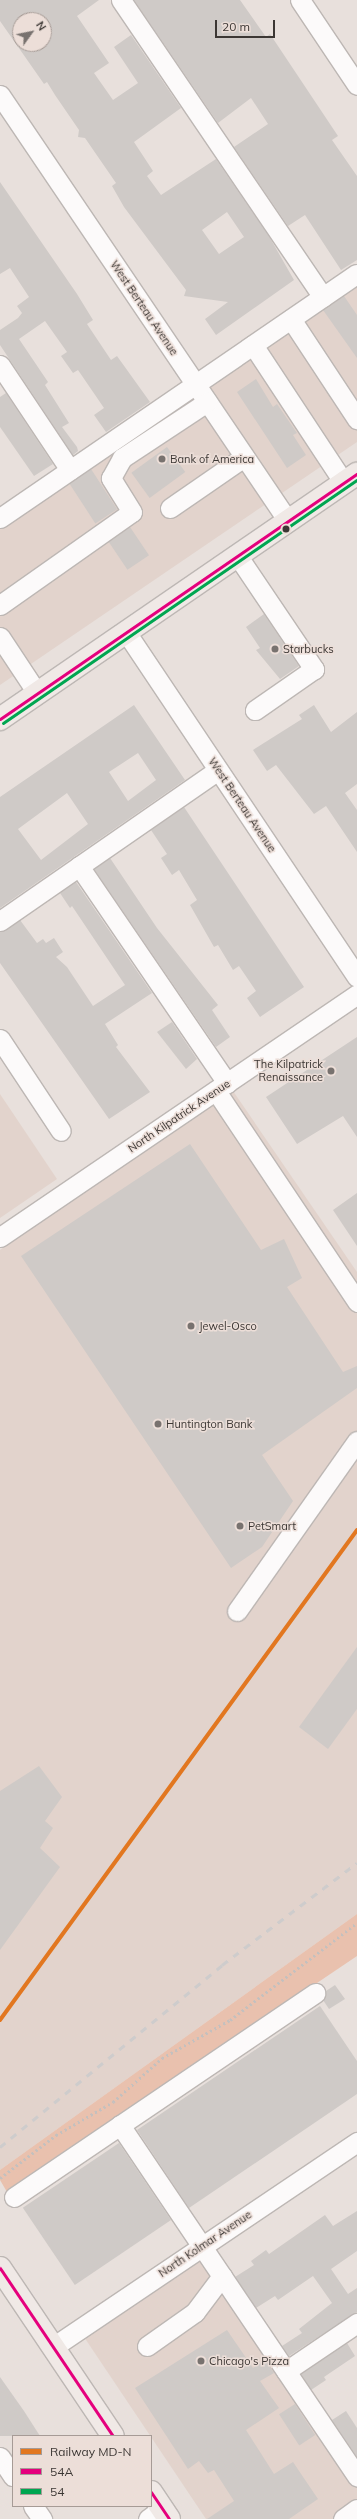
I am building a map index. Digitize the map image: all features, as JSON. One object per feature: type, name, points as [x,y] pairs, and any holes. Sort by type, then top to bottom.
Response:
[{"type":"main road","points":[[0,719],[350,478]]},
{"type":"main road","points":[[0,2268],[112,2435]]},
{"type":"street","points":[[121,0],[323,297]]},
{"type":"street","points":[[300,0],[357,85]]},
{"type":"street","name":"West Berteau Avenue","points":[[0,95],[288,521]]},
{"type":"street","points":[[0,518],[357,274]]},
{"type":"street","points":[[291,319],[357,419]]},
{"type":"street","points":[[253,345],[350,478]]},
{"type":"street","points":[[0,366],[70,470]]},
{"type":"street","points":[[0,605],[132,512],[111,478],[122,458],[207,402]]},
{"type":"street","points":[[170,508],[244,457]]},
{"type":"street","points":[[237,555],[314,669],[255,710]]},
{"type":"street","name":"West Berteau Avenue","points":[[126,632],[357,977]]},
{"type":"street","points":[[0,637],[37,693]]},
{"type":"street","points":[[0,921],[218,770]]},
{"type":"street","points":[[79,866],[357,1302]]},
{"type":"street","name":"North Kilpatrick Avenue","points":[[0,1237],[357,994]]},
{"type":"street","points":[[0,1039],[61,1131]]},
{"type":"street","points":[[237,1611],[357,1440]]},
{"type":"street","points":[[14,2197],[315,1993]]},
{"type":"street","points":[[120,2125],[357,2477]]},
{"type":"street","name":"North Kolmar Avenue","points":[[53,2347],[357,2142]]},
{"type":"street","points":[[147,2346],[195,2312],[222,2276]]},
{"type":"street","points":[[286,2371],[357,2323]]},
{"type":"street","points":[[0,2457],[12,2475]]},
{"type":"street","points":[[34,2507],[42,2519]]},
{"type":"street","points":[[343,2519],[357,2509]]},
{"type":"path","points":[[0,2178],[56,2135],[113,2102],[162,2058],[230,2020],[357,1923]]},
{"type":"shaded area","points":[[357,267],[357,442],[0,685],[0,514]]},
{"type":"shaded area","points":[[233,1091],[357,1272],[357,1914],[0,2170],[0,1250]]},
{"type":"shaded area","points":[[0,1094],[57,1179],[0,1218]]},
{"type":"shaded area","points":[[357,1914],[357,1956],[7,2192],[0,2180],[0,2170]]},
{"type":"shaded area","points":[[202,2250],[357,2481],[357,2519],[206,2519],[152,2438],[152,2435],[150,2435],[80,2331]]},
{"type":"building","points":[[0,0],[99,0],[77,16],[109,63],[94,73],[113,100],[138,83],[114,47],[131,35],[181,108],[134,142],[153,171],[147,176],[161,195],[216,159],[270,238],[294,280],[216,335],[205,319],[228,302],[184,296],[186,290],[124,207],[112,186],[116,183],[85,138],[78,137],[79,130],[47,82],[44,84],[22,52],[52,52],[52,12],[12,12],[12,38],[0,21]],"holes":[[[227,212],[244,237],[219,254],[202,230]]]},
{"type":"building","points":[[134,0],[240,0],[266,37],[270,34],[338,136],[332,140],[357,176],[357,260],[341,270],[305,215],[288,226],[234,147],[268,124],[251,98],[218,123]]},
{"type":"building","points":[[0,182],[77,294],[93,320],[87,324],[111,360],[117,356],[150,402],[106,432],[94,415],[104,408],[78,370],[73,373],[61,356],[67,352],[45,321],[19,339],[48,382],[45,385],[69,423],[62,427],[77,447],[78,451],[73,455],[0,345],[0,330],[18,318],[22,313],[17,306],[29,297],[10,268],[0,274]]},
{"type":"building","points":[[344,296],[357,315],[357,358],[323,310]]},
{"type":"building","points":[[256,379],[273,407],[277,404],[297,433],[293,435],[306,455],[287,468],[237,392]]},
{"type":"building","points":[[6,393],[53,464],[34,476],[0,427],[0,397]]},
{"type":"building","name":"Bank of America","points":[[167,447],[185,472],[150,498],[131,473]]},
{"type":"building","points":[[91,469],[117,509],[95,523],[69,483]]},
{"type":"building","points":[[130,527],[149,555],[127,570],[108,542]]},
{"type":"building","name":"Starbucks","points":[[264,614],[299,666],[280,679],[256,650],[260,648],[246,627]]},
{"type":"building","points":[[134,705],[185,780],[0,908],[0,797]],"holes":[[[138,753],[156,780],[128,801],[109,772]],[[67,793],[88,824],[41,860],[18,829]]]},
{"type":"building","points":[[314,705],[331,732],[357,712],[357,784],[345,793],[357,810],[357,852],[326,806],[314,814],[276,765],[267,771],[253,750],[302,719],[299,715]]},
{"type":"building","points":[[184,807],[304,987],[260,1017],[247,998],[256,991],[239,966],[233,970],[218,945],[214,947],[190,905],[197,900],[179,870],[172,875],[161,858],[167,854],[151,830]]},
{"type":"building","points":[[110,858],[157,928],[218,1005],[212,1010],[230,1037],[216,1047],[94,869]]},
{"type":"building","points":[[76,882],[152,993],[105,1024],[118,1045],[116,1047],[150,1092],[109,1119],[0,963],[0,932],[20,920],[37,943],[43,939],[46,943],[54,938],[63,952],[56,957],[67,967],[93,1006],[125,985],[72,906],[70,908],[60,893]]},
{"type":"building","points":[[172,1022],[197,1059],[186,1069],[157,1032]]},
{"type":"building","name":"The Kilpatrick Renaissance","points":[[357,1037],[357,1137],[343,1116],[297,1144],[266,1097]]},
{"type":"building","name":"Jewel-Osco","points":[[190,1144],[261,1250],[284,1239],[302,1278],[287,1287],[343,1372],[357,1366],[357,1388],[262,1455],[293,1501],[262,1547],[231,1568],[21,1256]]},
{"type":"building","points":[[357,1193],[357,1246],[333,1210]]},
{"type":"building","points":[[357,1647],[357,1709],[328,1749],[299,1727]]},
{"type":"building","points":[[39,1766],[62,1797],[45,1821],[53,1828],[40,1848],[60,1867],[0,1950],[0,1791]]},
{"type":"building","points":[[335,1985],[345,1999],[329,2009],[323,2000],[326,1991]]},
{"type":"building","points":[[320,2006],[357,2061],[357,2094],[189,2208],[137,2130]]},
{"type":"building","points":[[119,2143],[171,2220],[75,2285],[23,2208]]},
{"type":"building","points":[[357,2211],[357,2251],[331,2269],[348,2294],[357,2288],[357,2312],[289,2356],[282,2346],[302,2333],[299,2329],[332,2303],[313,2276],[278,2300],[275,2296],[256,2308],[235,2277],[254,2265],[251,2261],[266,2250],[269,2254],[325,2215],[333,2226]]},
{"type":"building","points":[[227,2330],[253,2368],[265,2360],[274,2373],[260,2381],[279,2408],[246,2430],[274,2474],[293,2462],[318,2499],[289,2519],[207,2519],[234,2501],[214,2470],[208,2473],[199,2461],[188,2469],[135,2388]]},
{"type":"building","points":[[347,2343],[355,2356],[324,2377],[326,2380],[311,2390],[301,2374]]},
{"type":"building","points":[[0,2377],[39,2435],[0,2436]]},
{"type":"building","points":[[295,2404],[315,2435],[299,2445],[279,2414]]},
{"type":"building","points":[[346,2411],[357,2428],[357,2457],[332,2420]]},
{"type":"railway","points":[[0,2147],[222,1965],[357,1863]]},
{"type":"rail line","name":"MD-N","points":[[0,2020],[357,1530]]},
{"type":"transit line","name":"54A","points":[[0,719],[357,474]]},
{"type":"transit line","name":"54","points":[[3,723],[357,480]]},
{"type":"transit line","name":"54A","points":[[0,2268],[112,2435]]},
{"type":"transit line","name":"54A","points":[[152,2494],[169,2519]]},
{"type":"place","name":"Bank of America","points":[[162,459]]},
{"type":"place","name":"Starbucks","points":[[275,649]]},
{"type":"place","name":"The Kilpatrick Renaissance","points":[[331,1071]]},
{"type":"place","name":"Jewel-Osco","points":[[191,1326]]},
{"type":"place","name":"Huntington Bank","points":[[158,1424]]},
{"type":"place","name":"PetSmart","points":[[240,1526]]},
{"type":"place","name":"Chicago's Pizza","points":[[201,2361]]}]
